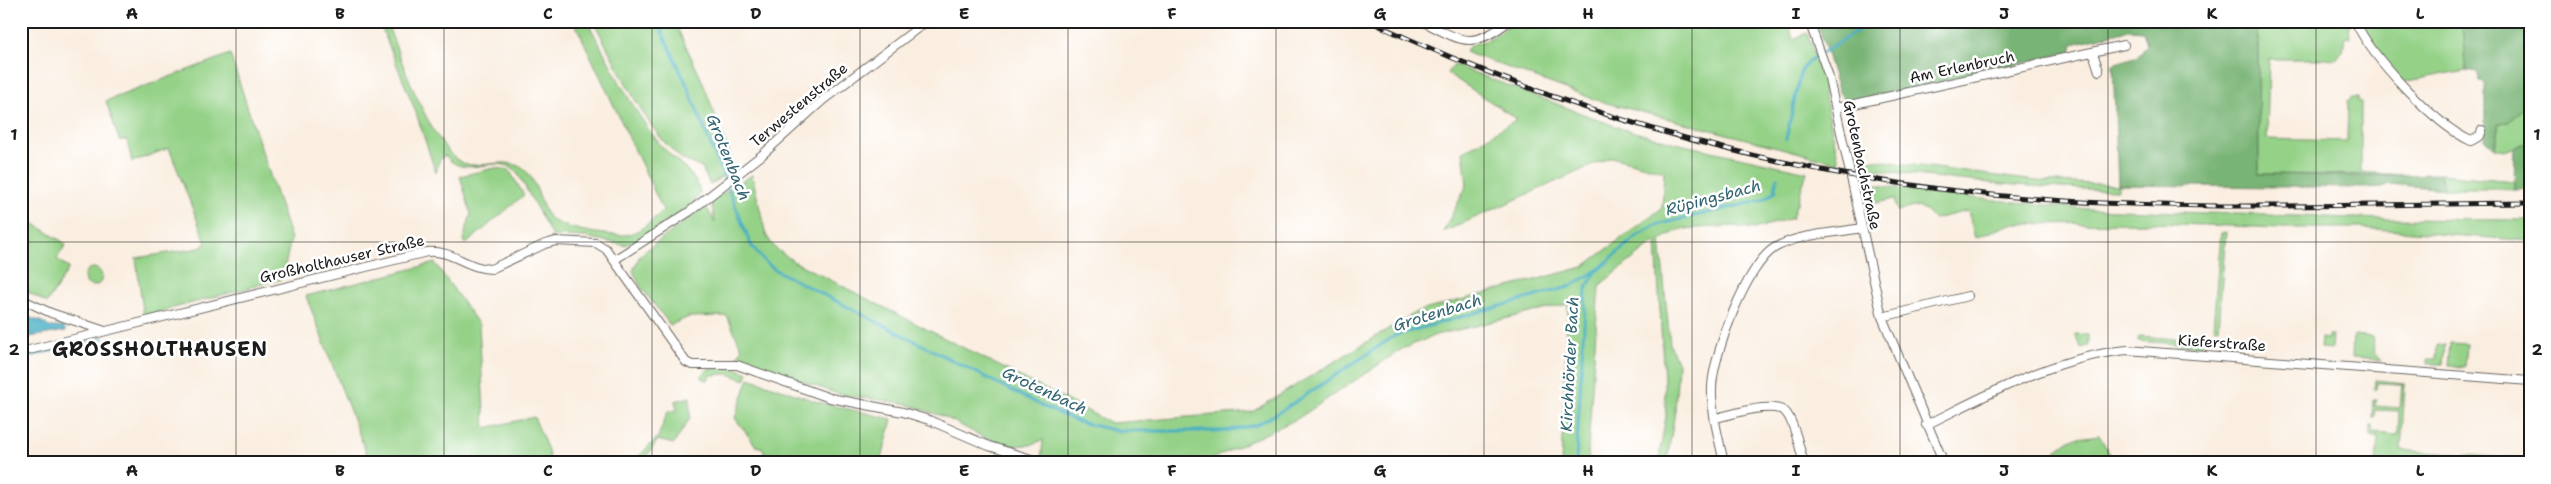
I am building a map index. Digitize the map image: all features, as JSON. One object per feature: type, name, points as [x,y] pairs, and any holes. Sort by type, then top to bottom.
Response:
[{"type":"street","name":"Terwestenstraße","points":[[614,260],[665,229],[734,177],[762,155],[823,100],[927,21]]},
{"type":"street","points":[[1422,21],[1452,36],[1472,41],[1488,37],[1509,21]]},
{"type":"street","name":"Grotenbachstraße","points":[[1808,21],[1828,74],[1882,317],[1926,425],[1944,463]]},
{"type":"street","points":[[2355,21],[2360,31],[2398,80],[2444,123],[2471,141],[2480,136],[2482,130]]},
{"type":"street","name":"Am Erlenbruch","points":[[1836,108],[2124,46]]},
{"type":"street","points":[[2093,54],[2099,71]]},
{"type":"street","points":[[1724,463],[1715,418],[1712,389],[1715,358],[1735,309],[1759,263],[1766,254],[1784,244],[1862,228]]},
{"type":"street","name":"Großholthauser Straße","points":[[21,352],[427,252],[445,253],[483,269],[491,269],[545,244],[565,241],[600,244],[614,260],[686,362],[692,365],[737,365],[830,398],[923,418],[989,446],[1044,463]]},
{"type":"street","points":[[1882,317],[1968,296]]},
{"type":"street","points":[[21,299],[51,313],[106,331]]},
{"type":"street","name":"Kieferstraße","points":[[1926,425],[1993,392],[2064,362],[2081,356],[2127,350],[2530,381]]},
{"type":"street","points":[[1715,418],[1773,407],[1782,409],[1788,416],[1804,463]]},
{"type":"green space","points":[[379,21],[386,21],[428,121],[451,154],[463,163],[470,165],[508,163],[522,168],[535,184],[545,211],[555,221],[588,232],[612,235],[629,234],[652,221],[663,210],[574,21],[587,21],[639,115],[664,149],[689,172],[700,193],[693,204],[638,241],[624,245],[585,237],[552,236],[517,172],[509,166],[500,164],[471,167],[461,166],[453,163],[445,155],[439,161],[436,173],[415,110]]},
{"type":"green space","points":[[593,21],[674,21],[701,78],[735,167],[710,185],[702,168],[681,158],[668,146],[644,114],[632,94]]},
{"type":"green space","points":[[1514,21],[1788,21],[1793,39],[1807,33],[1825,84],[1823,88],[1839,163],[1599,101],[1465,52],[1471,45],[1491,39]]},
{"type":"green space","points":[[1817,21],[2255,21],[2258,39],[2259,174],[2358,176],[2440,174],[2445,189],[2389,184],[2382,187],[2366,188],[2118,185],[2113,64],[2138,56],[2147,45],[2143,31],[2128,30],[2073,44],[2071,52],[1848,103],[1839,93]]},
{"type":"green space","points":[[2255,21],[2349,21],[2350,38],[2345,37],[2343,52],[2335,59],[2269,59],[2267,139],[2347,141],[2348,101],[2352,97],[2358,97],[2358,102],[2361,102],[2361,172],[2404,175],[2259,174],[2258,39]]},
{"type":"green space","points":[[2363,21],[2460,21],[2464,34],[2466,70],[2403,82],[2363,31],[2359,23]]},
{"type":"green space","points":[[2460,21],[2530,21],[2530,101],[2510,122],[2499,123],[2495,148],[2485,139],[2485,83],[2479,82],[2478,72],[2466,70],[2464,34]]},
{"type":"green space","points":[[230,54],[291,239],[282,279],[147,315],[143,312],[136,258],[200,248],[206,243],[169,148],[132,162],[127,140],[119,140],[106,101]]},
{"type":"green space","points":[[1454,65],[1623,129],[1684,145],[1807,172],[1792,218],[1754,229],[1733,226],[1681,229],[1660,240],[1670,344],[1678,364],[1675,411],[1667,463],[1658,463],[1666,416],[1656,241],[1601,284],[1598,298],[1588,450],[1589,463],[1561,463],[1568,304],[1436,335],[1402,349],[1297,419],[1203,463],[1041,463],[1043,440],[1030,445],[1008,446],[981,436],[945,417],[907,404],[838,394],[736,358],[742,349],[727,316],[689,317],[670,325],[640,286],[633,271],[640,255],[706,206],[715,223],[711,201],[752,175],[766,235],[774,247],[793,261],[1111,423],[1252,412],[1416,312],[1583,267],[1662,208],[1664,171],[1611,157],[1443,232],[1467,185],[1463,152],[1517,119],[1447,73]]},
{"type":"green space","points":[[2530,101],[2530,142],[2504,150],[2495,148],[2499,123],[2510,122]]},
{"type":"green space","points":[[2530,142],[2530,188],[2514,189],[2515,146]]},
{"type":"green space","points":[[1852,157],[2036,181],[2118,185],[2118,190],[2018,185],[1919,175],[1854,166]]},
{"type":"green space","points":[[495,168],[509,170],[524,195],[466,244],[463,240],[471,214],[460,176]]},
{"type":"green space","points":[[2440,174],[2514,181],[2514,189],[2445,189]]},
{"type":"green space","points":[[1857,182],[1944,195],[2088,209],[2384,219],[2530,220],[2530,241],[2361,228],[2282,228],[2153,223],[2011,224],[1975,238],[1968,211],[1934,219],[1919,206],[1897,211],[1894,199],[1862,206]]},
{"type":"green space","points":[[21,215],[66,244],[57,259],[69,268],[47,303],[21,288]]},
{"type":"green space","points":[[2226,232],[2218,328],[2213,327],[2221,233]]},
{"type":"green space","points":[[435,263],[479,325],[485,428],[534,417],[548,450],[550,463],[370,463],[306,296]]},
{"type":"green space","points":[[93,268],[99,271],[102,277],[99,283],[93,286],[87,283],[84,277],[87,271]]},
{"type":"green space","points":[[2075,334],[2088,335],[2088,346],[2081,348]]},
{"type":"green space","points":[[2328,335],[2332,335],[2331,349],[2320,348],[2321,338],[2328,339]]},
{"type":"green space","points":[[2353,335],[2372,337],[2375,352],[2382,360],[2352,358]]},
{"type":"green space","points":[[2139,336],[2202,341],[2202,346],[2138,341]]},
{"type":"green space","points":[[2450,343],[2467,344],[2465,367],[2448,366]]},
{"type":"green space","points":[[2437,344],[2445,345],[2443,364],[2428,364],[2428,359],[2436,359]]},
{"type":"green space","points":[[735,368],[748,373],[745,380],[728,374],[710,375],[708,380],[704,380],[701,376],[708,369]]},
{"type":"green space","points":[[749,378],[818,402],[892,419],[881,463],[766,463],[763,448],[756,446],[735,418]]},
{"type":"green space","points":[[2375,380],[2405,383],[2401,450],[2530,460],[2530,463],[2376,463],[2378,437],[2370,437],[2371,426],[2373,426],[2373,433],[2398,435],[2399,411],[2375,410],[2374,417],[2372,417],[2373,399],[2376,399],[2375,406],[2400,408],[2402,384],[2377,383],[2376,390],[2374,390]]},
{"type":"green space","points":[[690,397],[690,418],[675,442],[673,444],[658,440],[642,463],[632,463],[658,437],[668,411],[677,410],[675,401]]},
{"type":"green space","points":[[2099,435],[2115,463],[2068,463],[2056,450],[2071,439]]},
{"type":"water","points":[[21,312],[28,317],[43,322],[49,327],[64,327],[66,331],[21,340]]},
{"type":"waterway","name":"Grotenbach","points":[[657,21],[686,83],[751,245],[764,261],[777,271],[1044,407],[1079,422],[1117,431],[1225,431],[1256,425],[1283,410],[1396,335],[1569,287],[1598,270],[1637,236],[1656,225],[1763,200],[1775,192],[1777,178]]},
{"type":"waterway","name":"Rüpingsbach","points":[[1786,139],[1801,71],[1809,61],[1873,21]]},
{"type":"waterway","name":"Kirchhörder Bach","points":[[1576,463],[1586,289],[1597,270]]},
{"type":"waterway","points":[[21,358],[103,338]]},
{"type":"railway","points":[[1369,21],[1443,54],[1519,84],[1596,111],[1674,135],[1752,155],[1832,172],[1912,185],[2060,201],[2194,206],[2530,203]]},
{"type":"district","name":"GROSSHOLTHAUSEN","points":[[160,349]]}]
